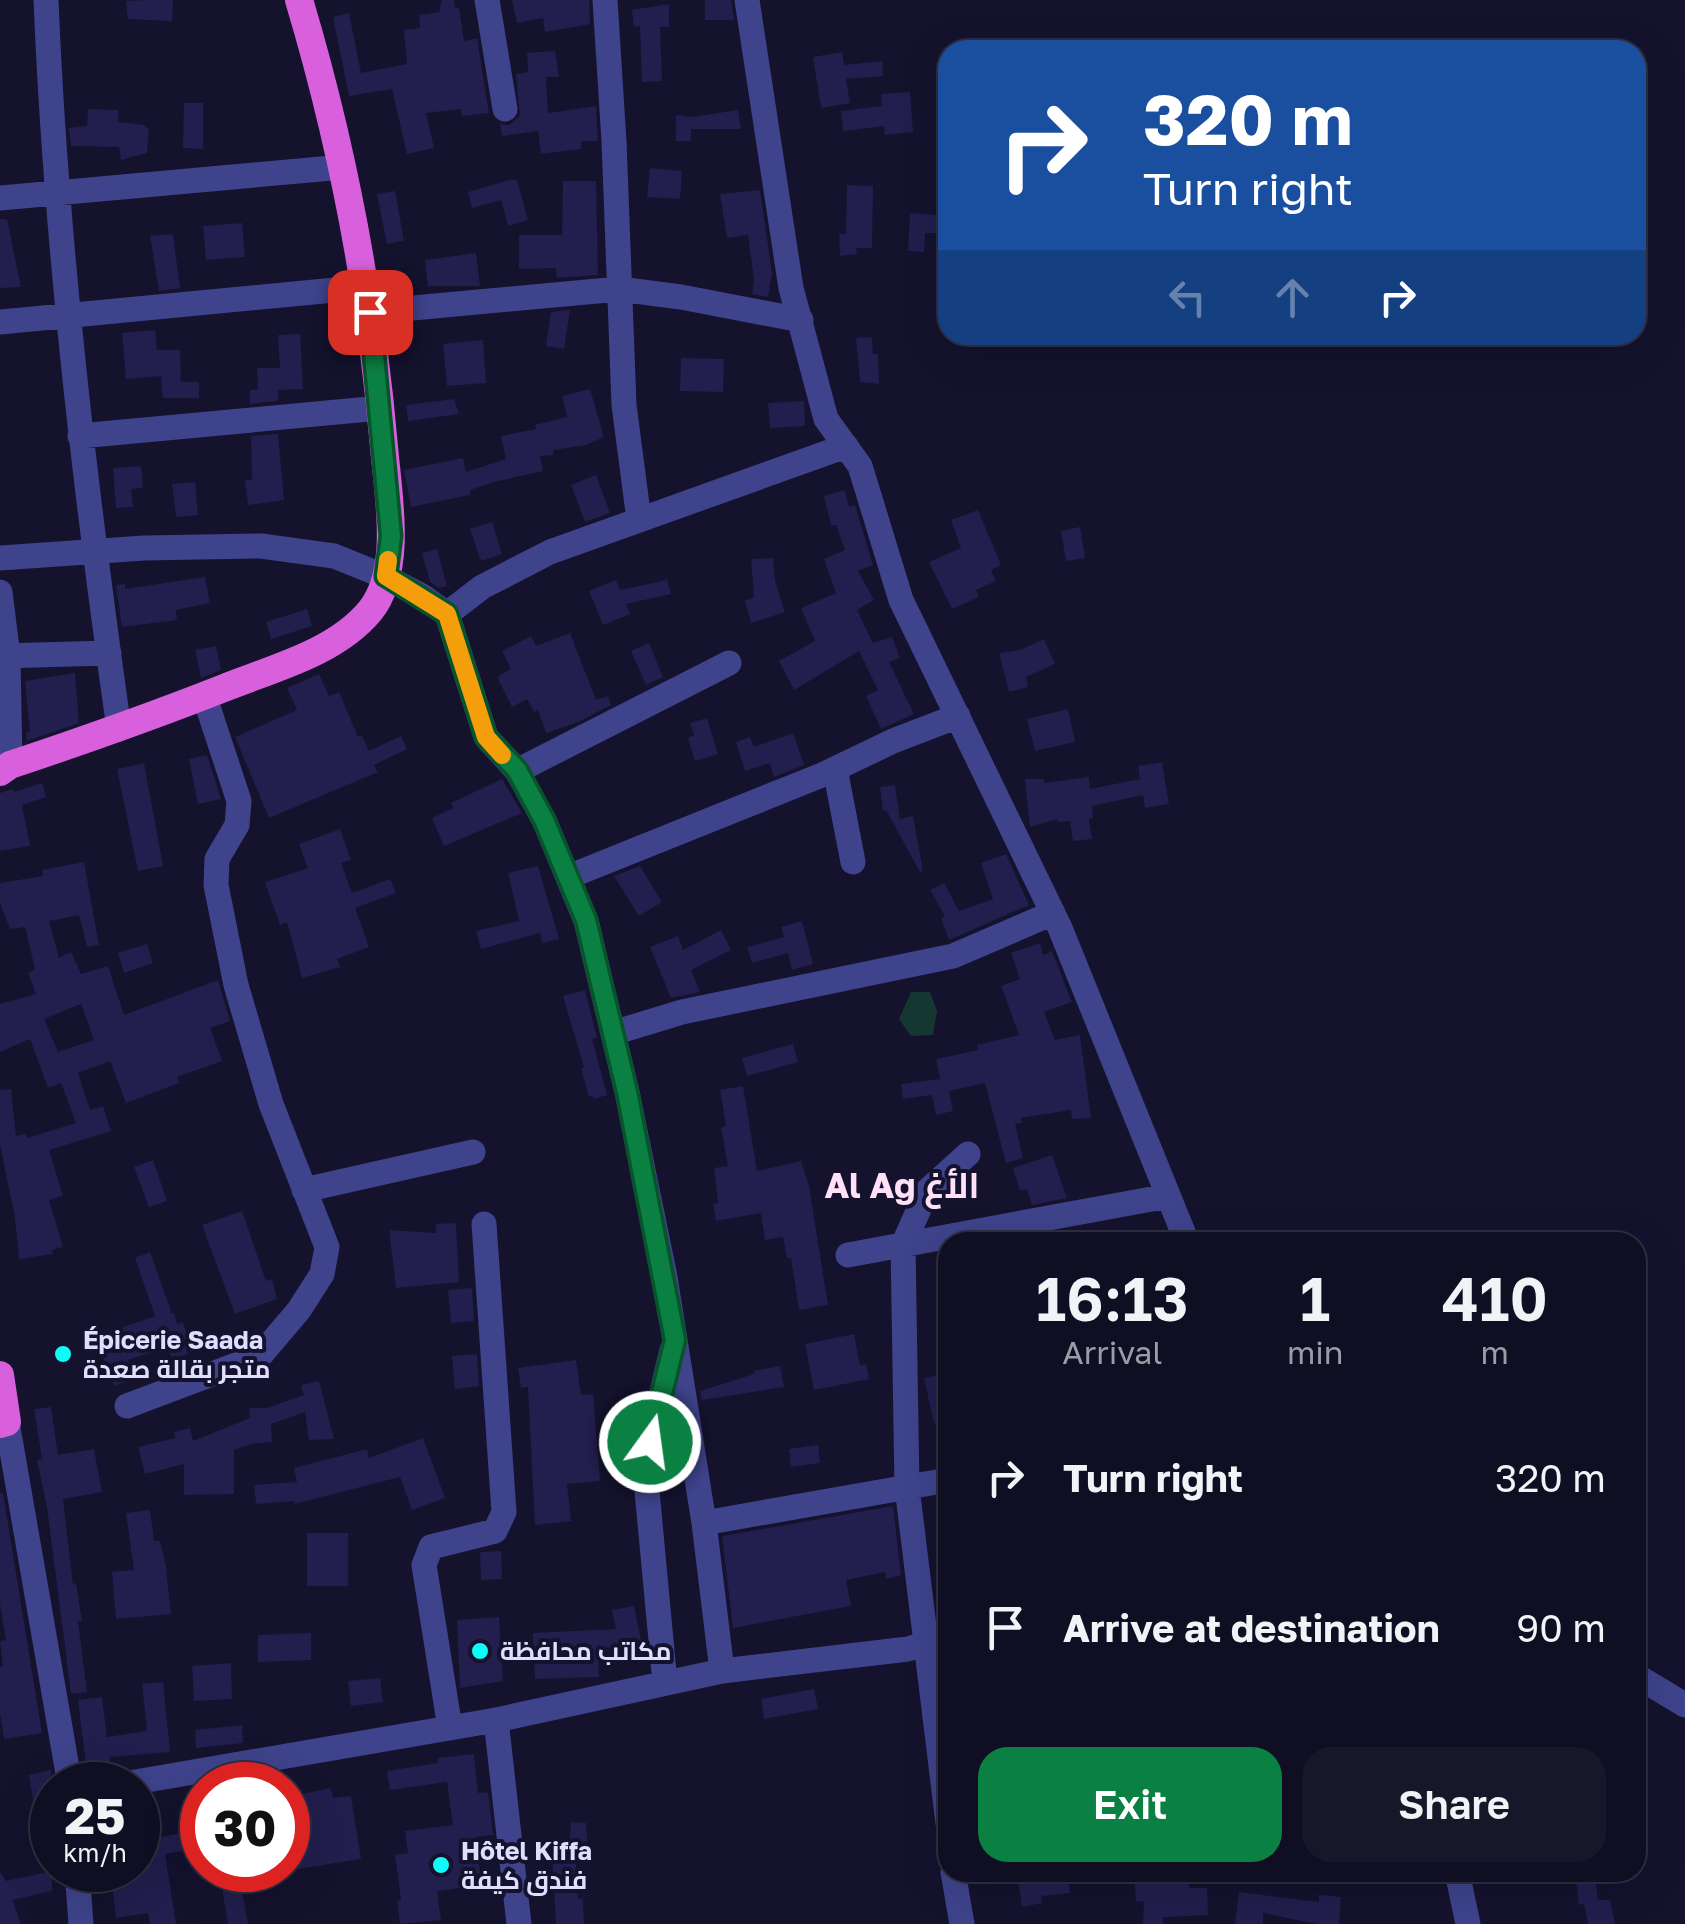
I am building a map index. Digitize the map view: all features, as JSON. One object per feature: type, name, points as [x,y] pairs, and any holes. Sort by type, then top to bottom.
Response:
[{"type":"highway","points":[[5,769],[120,729],[316,652],[350,631],[373,608],[386,576],[391,536],[368,300],[344,167],[299,0]]},
{"type":"highway","points":[[0,1375],[3,1423]]},
{"type":"street","points":[[46,0],[56,193],[80,436],[120,729]]},
{"type":"street","points":[[487,0],[504,109]]},
{"type":"street","points":[[604,0],[624,405],[639,520]]},
{"type":"street","points":[[746,0],[791,288],[826,420],[860,466],[901,600],[1053,913],[1183,1232]]},
{"type":"street","points":[[0,198],[344,167]]},
{"type":"street","points":[[0,322],[68,315],[619,289],[801,320]]},
{"type":"street","points":[[80,436],[380,408]]},
{"type":"street","points":[[447,614],[482,588],[550,552],[846,446]]},
{"type":"street","points":[[0,558],[144,548],[261,546],[334,556],[386,576],[447,614],[486,737],[517,770],[544,820],[586,920],[665,1277],[704,1523],[722,1670]]},
{"type":"street","points":[[0,592],[5,769]]},
{"type":"street","points":[[4,656],[108,653]]},
{"type":"street","points":[[517,770],[729,662]]},
{"type":"street","points":[[128,1406],[260,1356],[299,1310],[322,1274],[327,1247],[271,1104],[229,955],[216,885],[217,859],[237,826],[239,801],[204,696]]},
{"type":"street","points":[[568,877],[958,716]]},
{"type":"street","points":[[835,769],[853,862]]},
{"type":"street","points":[[613,1033],[682,1012],[953,956],[1053,913]]},
{"type":"street","points":[[304,1190],[474,1152]]},
{"type":"street","points":[[938,1685],[926,1643],[907,1487],[902,1245],[927,1191],[968,1154]]},
{"type":"street","points":[[973,1232],[1168,1196]]},
{"type":"street","points":[[450,1728],[424,1565],[431,1547],[496,1531],[504,1512],[484,1224]]},
{"type":"street","points":[[848,1256],[938,1238]]},
{"type":"street","points":[[666,1683],[647,1491],[650,1442],[675,1340]]},
{"type":"street","points":[[3,1423],[66,1762]]},
{"type":"street","points":[[704,1523],[938,1482]]},
{"type":"street","points":[[160,1778],[496,1720],[722,1670],[908,1649],[926,1643]]},
{"type":"street","points":[[1646,1681],[1685,1705]]},
{"type":"street","points":[[496,1720],[519,1924]]},
{"type":"street","points":[[955,1882],[962,1924]]},
{"type":"street","points":[[1459,1882],[1468,1924]]},
{"type":"street","points":[[79,1892],[81,1924]]},
{"type":"green space","points":[[911,992],[930,992],[937,1011],[933,1035],[911,1036],[899,1019]]},
{"type":"building","points":[[173,0],[172,21],[128,19],[126,1]]},
{"type":"building","points":[[442,0],[454,0],[455,8],[459,8],[464,41],[477,38],[489,113],[462,116],[461,109],[426,113],[434,148],[407,154],[392,89],[349,96],[333,17],[349,13],[361,73],[407,64],[404,30],[420,28],[419,15],[439,12]]},
{"type":"building","points":[[512,0],[589,0],[590,24],[545,32],[543,18],[517,23]]},
{"type":"building","points":[[705,0],[731,0],[734,20],[705,20]]},
{"type":"building","points":[[669,4],[669,27],[660,27],[662,81],[642,82],[640,26],[634,27],[632,10]]},
{"type":"building","points":[[555,51],[559,77],[546,77],[548,113],[596,106],[598,141],[581,141],[581,149],[541,154],[538,131],[502,136],[500,124],[509,125],[520,116],[516,74],[528,72],[527,53]]},
{"type":"building","points":[[842,52],[844,65],[882,61],[883,76],[846,79],[850,103],[821,108],[813,57]]},
{"type":"building","points":[[910,92],[913,132],[885,135],[884,126],[843,131],[841,111],[882,106],[881,94]]},
{"type":"building","points":[[184,103],[203,103],[203,149],[183,148]]},
{"type":"building","points":[[88,109],[118,110],[118,122],[144,125],[149,130],[147,153],[121,160],[119,147],[71,146],[69,128],[87,126]]},
{"type":"building","points":[[738,110],[741,129],[691,129],[691,141],[676,141],[676,115],[691,117]]},
{"type":"building","points":[[650,168],[682,171],[680,199],[647,197]]},
{"type":"building","points":[[517,180],[528,220],[508,226],[501,200],[472,208],[468,192]]},
{"type":"building","points":[[563,181],[596,181],[598,275],[557,278],[556,268],[519,269],[519,235],[562,235]]},
{"type":"building","points":[[847,185],[873,186],[872,248],[856,248],[857,254],[840,256],[839,234],[846,234]]},
{"type":"building","points":[[760,190],[772,273],[768,297],[752,294],[748,235],[727,238],[720,194]]},
{"type":"building","points":[[395,191],[404,241],[387,244],[377,194]]},
{"type":"building","points":[[910,213],[938,215],[938,233],[925,233],[924,252],[908,251]]},
{"type":"building","points":[[0,219],[7,219],[21,287],[0,288]]},
{"type":"building","points":[[242,223],[245,257],[206,260],[203,226]]},
{"type":"building","points":[[173,234],[180,288],[159,291],[150,236]]},
{"type":"building","points":[[476,253],[480,286],[428,286],[425,260]]},
{"type":"building","points":[[570,310],[564,349],[546,346],[551,312]]},
{"type":"building","points":[[155,330],[157,350],[180,350],[181,382],[199,382],[199,398],[163,398],[161,376],[126,379],[122,333]]},
{"type":"building","points":[[300,334],[303,389],[278,390],[278,401],[250,404],[250,390],[258,389],[257,368],[280,368],[278,335]]},
{"type":"building","points":[[872,337],[873,354],[878,354],[879,384],[860,382],[856,338]]},
{"type":"building","points":[[483,340],[486,383],[447,386],[443,344]]},
{"type":"building","points":[[681,358],[724,359],[723,392],[680,391]]},
{"type":"building","points":[[590,389],[604,437],[540,456],[543,471],[494,482],[470,490],[470,495],[411,507],[404,470],[463,458],[466,472],[506,459],[501,436],[567,417],[562,396]]},
{"type":"building","points":[[454,399],[459,414],[408,421],[406,405]]},
{"type":"building","points":[[804,401],[805,426],[770,428],[768,403]]},
{"type":"building","points":[[278,434],[284,500],[248,505],[245,480],[252,480],[251,436]]},
{"type":"building","points":[[141,466],[143,488],[131,489],[133,507],[116,508],[113,468]]},
{"type":"building","points":[[596,475],[610,513],[585,522],[571,485]]},
{"type":"building","points":[[195,482],[198,515],[176,517],[172,484]]},
{"type":"building","points":[[845,490],[849,507],[855,505],[873,565],[858,571],[874,600],[857,610],[873,643],[892,637],[900,658],[889,662],[914,714],[881,729],[866,696],[878,690],[859,651],[794,690],[779,661],[815,641],[801,608],[836,593],[824,559],[845,550],[836,525],[831,525],[824,496]]},
{"type":"building","points":[[978,510],[1001,565],[991,570],[996,581],[976,590],[979,597],[952,609],[929,562],[961,548],[951,520]]},
{"type":"building","points":[[492,522],[502,554],[481,561],[470,529]]},
{"type":"building","points":[[1080,527],[1085,558],[1066,561],[1061,531]]},
{"type":"building","points":[[437,549],[447,586],[439,588],[430,582],[422,553]]},
{"type":"building","points":[[773,558],[775,581],[785,612],[751,623],[745,601],[754,597],[751,559]]},
{"type":"building","points":[[205,577],[210,603],[176,610],[177,620],[122,627],[116,585],[125,584],[125,589]]},
{"type":"building","points":[[616,580],[620,590],[667,580],[671,594],[626,604],[630,614],[603,625],[589,591]]},
{"type":"building","points":[[307,609],[312,626],[271,639],[266,622]]},
{"type":"building","points":[[570,633],[596,700],[608,696],[611,705],[546,733],[538,710],[534,712],[527,699],[512,707],[497,677],[511,669],[502,651],[531,636],[536,646]]},
{"type":"building","points":[[1044,639],[1055,664],[1026,677],[1028,687],[1009,692],[999,653],[1020,650]]},
{"type":"building","points":[[649,643],[663,677],[646,685],[631,651]]},
{"type":"building","points":[[216,646],[221,670],[201,678],[195,650]]},
{"type":"building","points":[[75,673],[79,723],[27,741],[26,732],[30,731],[25,681]]},
{"type":"building","points":[[319,674],[329,696],[339,692],[358,737],[362,735],[369,751],[401,736],[407,749],[374,765],[378,772],[269,818],[235,737],[297,710],[287,688]]},
{"type":"building","points":[[1068,709],[1075,742],[1035,751],[1027,719]]},
{"type":"building","points":[[707,718],[718,754],[695,761],[688,738],[694,735],[690,723]]},
{"type":"building","points":[[793,733],[804,765],[774,777],[770,763],[745,771],[736,742],[750,737],[754,747]]},
{"type":"building","points":[[207,755],[221,799],[198,804],[189,759]]},
{"type":"building","points":[[1162,762],[1169,804],[1145,808],[1143,795],[1092,806],[1092,839],[1073,841],[1070,821],[1057,819],[1030,827],[1025,779],[1044,779],[1044,783],[1089,777],[1090,789],[1140,779],[1138,766]]},
{"type":"building","points":[[144,763],[163,866],[138,871],[117,769]]},
{"type":"building","points":[[502,779],[522,813],[444,846],[432,818],[453,808],[451,803]]},
{"type":"building","points":[[42,783],[46,797],[22,805],[30,846],[0,851],[0,793]]},
{"type":"building","points":[[895,785],[900,819],[913,816],[923,871],[920,872],[886,810],[883,811],[880,787]]},
{"type":"building","points":[[340,829],[351,860],[341,863],[352,893],[390,879],[396,893],[355,908],[369,947],[337,959],[340,967],[302,978],[287,922],[280,925],[265,882],[308,868],[299,844]]},
{"type":"building","points":[[1006,854],[1029,905],[949,940],[941,918],[945,916],[930,890],[944,883],[959,911],[993,899],[981,863]]},
{"type":"building","points":[[84,862],[99,945],[87,947],[79,915],[49,921],[59,958],[71,952],[81,974],[108,966],[124,1015],[218,980],[230,1021],[210,1028],[222,1061],[177,1077],[179,1083],[126,1103],[110,1061],[78,1073],[90,1110],[103,1106],[111,1131],[49,1150],[63,1196],[49,1200],[63,1247],[52,1250],[53,1254],[19,1259],[0,1145],[0,1090],[11,1089],[16,1136],[26,1134],[27,1138],[76,1123],[61,1083],[48,1088],[30,1039],[0,1052],[0,1004],[36,994],[28,973],[35,969],[25,927],[10,929],[0,903],[0,883],[43,876],[42,870]],"holes":[[[81,1004],[94,1040],[58,1052],[44,1019]]]},
{"type":"building","points":[[538,866],[559,939],[542,943],[540,933],[481,949],[476,931],[519,921],[508,873]]},
{"type":"building","points":[[640,866],[662,902],[639,916],[614,876]]},
{"type":"building","points":[[802,921],[813,964],[792,970],[788,953],[752,963],[747,947],[784,937],[781,927]]},
{"type":"building","points":[[721,930],[731,950],[691,970],[700,992],[671,998],[650,947],[678,936],[683,950]]},
{"type":"building","points":[[1040,943],[1043,955],[1052,951],[1072,1002],[1044,1012],[1055,1040],[1080,1035],[1091,1118],[1072,1119],[1071,1110],[1021,1118],[1022,1123],[1015,1124],[1023,1158],[1006,1163],[985,1083],[949,1091],[953,1111],[936,1115],[932,1095],[903,1099],[901,1084],[940,1079],[936,1059],[978,1050],[977,1045],[1019,1035],[1001,986],[1020,979],[1011,953]]},
{"type":"building","points":[[147,944],[153,963],[124,973],[118,953]]},
{"type":"building","points":[[585,990],[597,1037],[592,1039],[607,1095],[594,1099],[589,1097],[563,996]]},
{"type":"building","points":[[793,1044],[798,1062],[747,1076],[742,1058]]},
{"type":"building","points":[[743,1086],[757,1171],[801,1161],[809,1186],[828,1305],[799,1310],[791,1258],[787,1258],[783,1237],[765,1240],[761,1213],[716,1221],[714,1168],[728,1166],[720,1090]]},
{"type":"building","points":[[1052,1155],[1067,1198],[1032,1205],[1027,1189],[1020,1191],[1013,1168]]},
{"type":"building","points":[[153,1160],[167,1201],[149,1207],[134,1167]]},
{"type":"building","points":[[242,1211],[266,1281],[272,1279],[277,1299],[235,1314],[202,1225]]},
{"type":"building","points":[[456,1223],[459,1282],[396,1288],[389,1230],[436,1233],[436,1224]]},
{"type":"building","points":[[150,1252],[172,1314],[177,1324],[183,1322],[188,1354],[172,1359],[168,1347],[128,1360],[135,1378],[114,1386],[95,1337],[155,1316],[135,1258]]},
{"type":"building","points":[[472,1288],[474,1321],[451,1323],[448,1290]]},
{"type":"building","points":[[854,1334],[860,1365],[866,1364],[869,1379],[814,1390],[805,1344]]},
{"type":"building","points":[[477,1354],[479,1386],[455,1389],[452,1356]]},
{"type":"building","points":[[576,1360],[581,1395],[593,1394],[600,1481],[567,1484],[571,1521],[535,1525],[528,1387],[521,1388],[518,1368]]},
{"type":"building","points":[[780,1366],[784,1387],[702,1400],[700,1391]]},
{"type":"building","points":[[938,1375],[938,1423],[934,1424],[924,1378]]},
{"type":"building","points":[[319,1381],[334,1439],[309,1440],[305,1412],[271,1424],[272,1442],[234,1450],[234,1494],[184,1495],[184,1464],[145,1474],[138,1447],[175,1438],[174,1432],[190,1428],[193,1441],[250,1418],[249,1408],[267,1408],[304,1395],[301,1385]]},
{"type":"building","points":[[51,1407],[58,1455],[94,1449],[102,1492],[63,1499],[73,1584],[76,1583],[82,1621],[78,1621],[87,1692],[71,1694],[47,1507],[37,1460],[42,1459],[34,1409]]},
{"type":"building","points":[[423,1438],[445,1498],[412,1510],[400,1477],[294,1504],[256,1504],[254,1485],[297,1482],[294,1468],[367,1449],[369,1458]]},
{"type":"building","points":[[818,1445],[820,1463],[791,1467],[789,1449]]},
{"type":"building","points":[[0,1493],[42,1733],[4,1739],[0,1641],[6,1640],[0,1604]]},
{"type":"building","points":[[893,1506],[901,1575],[886,1579],[885,1572],[846,1580],[851,1606],[733,1628],[722,1536]]},
{"type":"building","points":[[150,1510],[154,1541],[160,1541],[166,1567],[171,1614],[116,1619],[112,1572],[134,1570],[126,1513]]},
{"type":"building","points":[[307,1533],[348,1533],[348,1586],[307,1586]]},
{"type":"building","points":[[501,1551],[502,1579],[481,1580],[480,1552]]},
{"type":"building","points":[[634,1606],[641,1640],[598,1650],[599,1677],[535,1679],[533,1633],[616,1629],[612,1610]]},
{"type":"building","name":"مكاتب محافظة","points":[[499,1617],[503,1681],[460,1688],[457,1620]]},
{"type":"building","points":[[311,1633],[311,1660],[258,1662],[258,1635]]},
{"type":"building","points":[[231,1663],[232,1699],[194,1701],[192,1666]]},
{"type":"building","points":[[380,1678],[383,1702],[351,1706],[348,1681]]},
{"type":"building","points":[[163,1682],[170,1752],[86,1762],[78,1700],[102,1697],[107,1737],[147,1731],[142,1684]]},
{"type":"building","points":[[814,1689],[818,1709],[764,1719],[761,1699]]},
{"type":"building","points":[[242,1725],[243,1743],[196,1748],[195,1730]]},
{"type":"building","points":[[474,1754],[478,1793],[488,1792],[493,1835],[475,1837],[482,1885],[437,1891],[441,1920],[400,1924],[395,1855],[408,1853],[405,1831],[453,1825],[447,1782],[390,1790],[387,1771]]},
{"type":"building","points":[[331,1788],[333,1798],[351,1796],[361,1859],[310,1867],[310,1792]]},
{"type":"building","points":[[571,1822],[586,1823],[589,1861],[576,1863],[584,1924],[556,1924],[552,1855],[569,1853]]},
{"type":"building","points":[[180,1834],[180,1852],[165,1854],[176,1924],[150,1924],[148,1913],[116,1918],[113,1892],[160,1892],[160,1837]]},
{"type":"building","points":[[0,1872],[6,1881],[30,1876],[30,1892],[48,1892],[12,1900],[21,1924],[0,1924]]},
{"type":"building","points":[[1018,1882],[1068,1882],[1070,1893],[1041,1896],[1042,1903],[1022,1907]]},
{"type":"building","points":[[1135,1882],[1189,1882],[1189,1888],[1207,1888],[1208,1915],[1163,1917],[1163,1924],[1143,1924],[1144,1901],[1136,1902]]},
{"type":"building","points":[[1576,1882],[1595,1882],[1598,1900],[1610,1900],[1615,1924],[1588,1924],[1584,1904],[1579,1905]]},
{"type":"building","points":[[223,1892],[242,1892],[248,1924],[228,1924]]},
{"type":"building","points":[[1239,1892],[1319,1902],[1319,1895],[1341,1897],[1339,1924],[1317,1924],[1263,1913],[1263,1924],[1235,1924]]},
{"type":"slow traffic","points":[[388,560],[386,576],[447,614],[486,737],[502,755]]},
{"type":"place","name":"Épicerie Saada متجر بقالة صعدة","points":[[63,1354]]},
{"type":"place","name":"مكاتب محافظة","points":[[480,1651]]},
{"type":"place","name":"Hôtel Kiffa فندق كيفة","points":[[441,1865]]},
{"type":"district","name":"Al Ag الأغ","points":[[902,1186]]},
{"type":"route","points":[[370,312],[391,536],[386,576],[447,614],[486,737],[517,770],[544,820],[586,920],[627,1092],[675,1340],[650,1442]]}]
